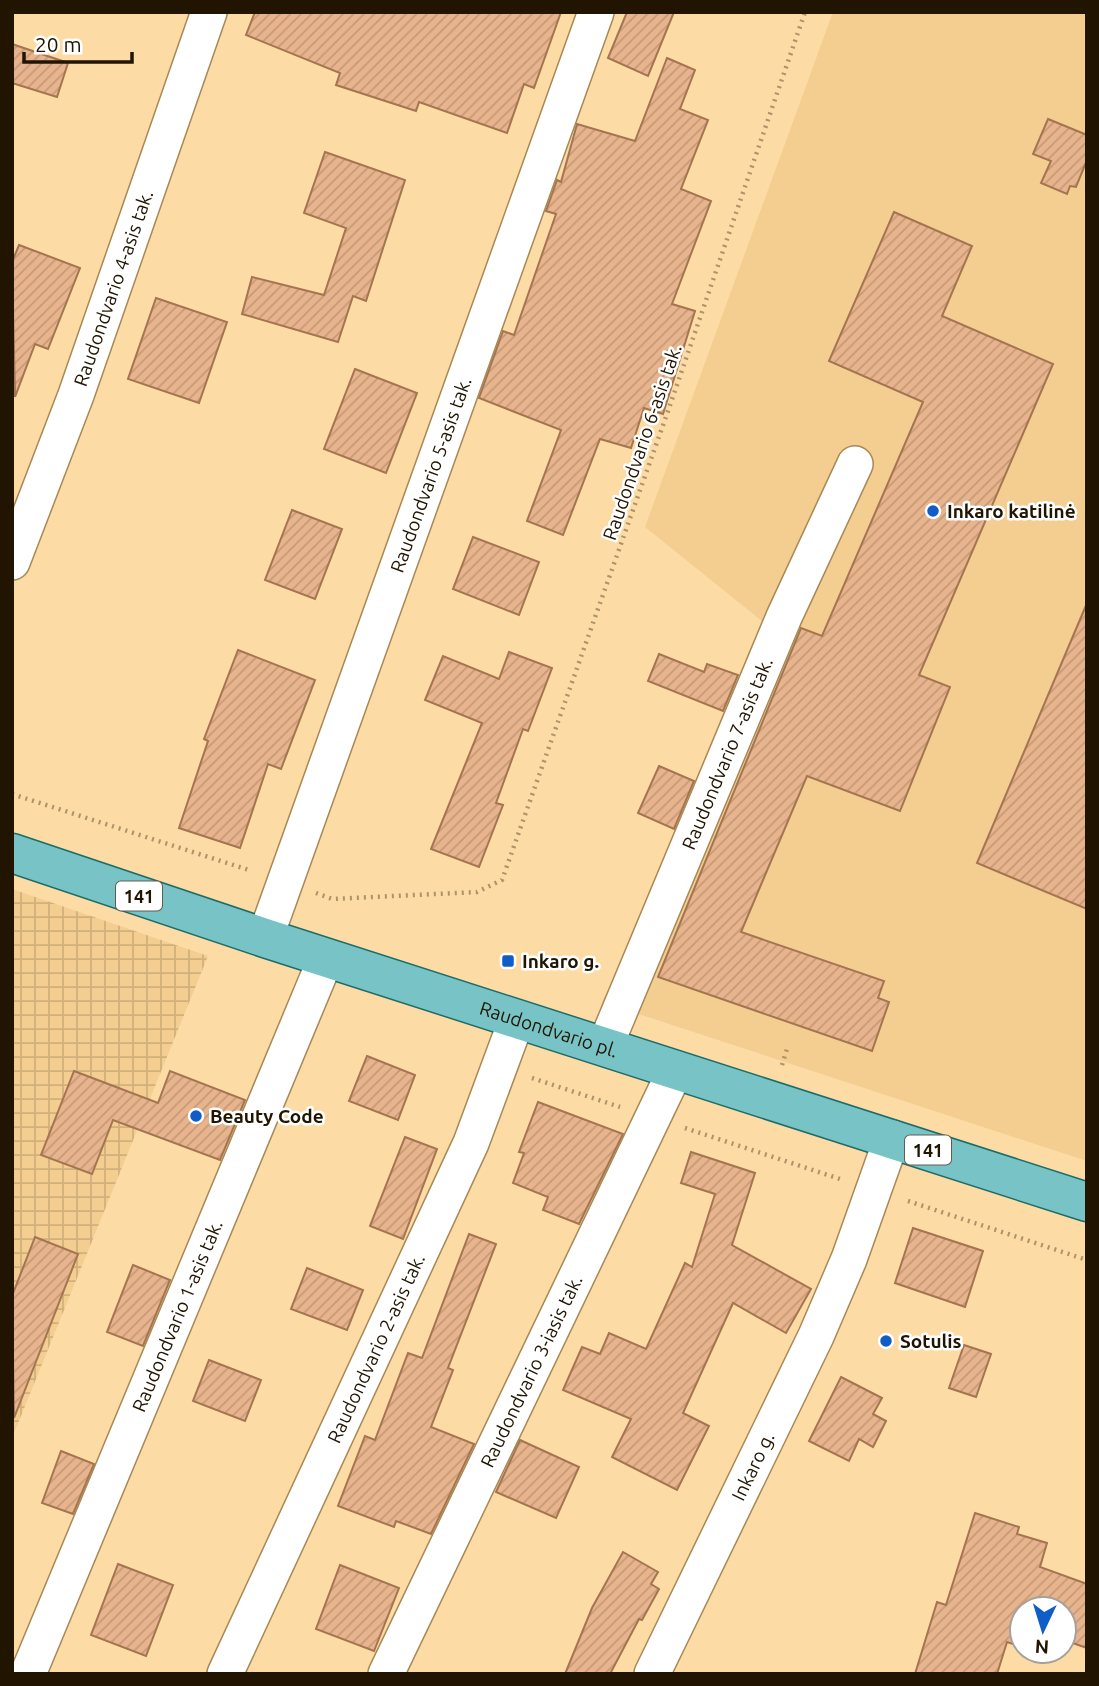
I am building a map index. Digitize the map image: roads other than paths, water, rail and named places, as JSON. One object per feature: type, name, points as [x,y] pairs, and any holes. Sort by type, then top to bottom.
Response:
[{"type":"main road","name":"Raudondvario pl.","points":[[12,853],[326,958],[1087,1202]]},
{"type":"street","name":"Raudondvario 4-asis tak.","points":[[12,562],[76,396],[209,12]]},
{"type":"street","name":"Raudondvario 5-asis tak.","points":[[265,938],[596,12]]},
{"type":"street","name":"Raudondvario 7-asis tak.","points":[[605,1046],[784,617],[855,464]]},
{"type":"street","name":"Raudondvario 1-asis tak.","points":[[28,1674],[326,958]]},
{"type":"street","name":"Raudondvario 2-asis tak.","points":[[225,1674],[471,1143],[517,1019]]},
{"type":"street","name":"Raudondvario 3-iasis tak.","points":[[386,1674],[676,1069]]},
{"type":"street","name":"Inkaro g.","points":[[652,1674],[816,1336],[849,1259],[892,1138]]},
{"type":"place","name":"Inkaro katilinė","points":[[933,511]]},
{"type":"place","name":"Inkaro g.","points":[[508,961]]},
{"type":"place","name":"Beauty Code","points":[[196,1116]]},
{"type":"place","name":"Sotulis","points":[[886,1341]]}]
